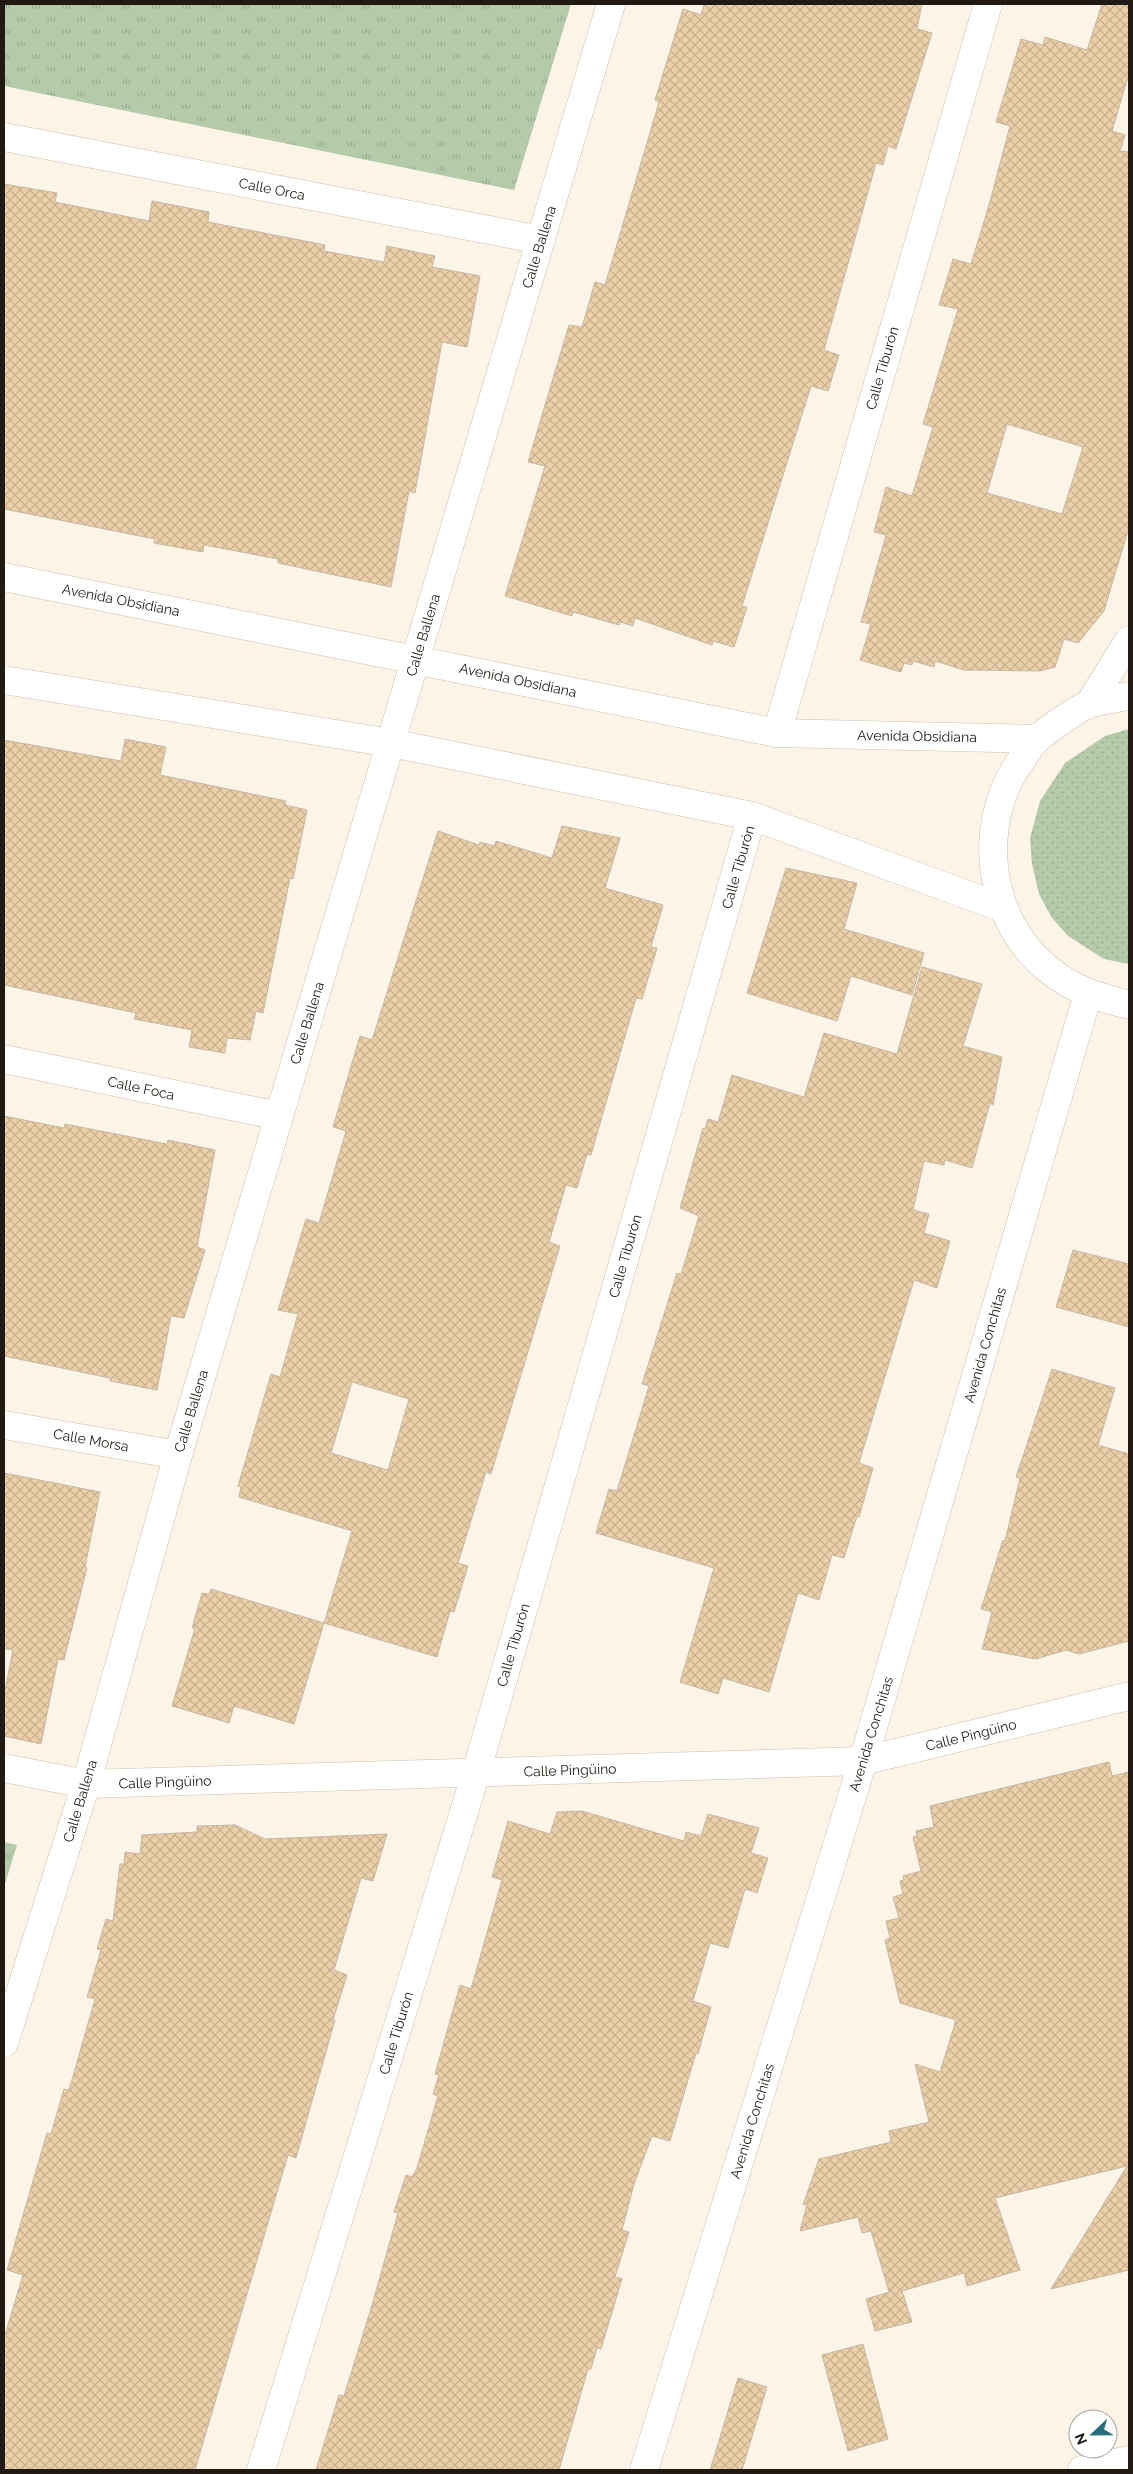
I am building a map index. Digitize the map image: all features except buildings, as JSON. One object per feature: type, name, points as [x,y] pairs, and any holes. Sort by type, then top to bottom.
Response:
[{"type":"street","name":"Calle Ballena","points":[[4,2043],[86,1784],[178,1455],[612,4]]},
{"type":"street","name":"Calle Tiburón","points":[[777,733],[988,4]]},
{"type":"street","name":"Calle Orca","points":[[4,137],[541,240]]},
{"type":"street","name":"Avenida Obsidiana","points":[[4,577],[777,733],[1036,739]]},
{"type":"street","points":[[1090,703],[1129,640]]},
{"type":"street","points":[[4,680],[390,743],[752,816],[1003,908]]},
{"type":"street","points":[[1129,696],[1090,703],[1036,739],[1010,775],[995,818],[992,864],[1003,908],[1024,944],[1052,973],[1088,994],[1129,1005]]},
{"type":"street","name":"Calle Tiburón","points":[[261,2470],[476,1773],[752,816]]},
{"type":"street","name":"Avenida Conchitas","points":[[644,2470],[863,1762],[1088,994]]},
{"type":"street","name":"Calle Foca","points":[[4,1059],[279,1116]]},
{"type":"street","name":"Calle Morsa","points":[[4,1425],[178,1455]]},
{"type":"street","name":"Calle Pingüino","points":[[4,1768],[86,1784],[863,1762],[1129,1696]]},
{"type":"street","points":[[1082,2470],[1129,2460]]},
{"type":"green space","points":[[4,4],[571,4],[514,190],[4,86]]},
{"type":"green space","points":[[1129,729],[1129,964],[1104,959],[1068,936],[1052,918],[1039,894],[1032,864],[1030,838],[1040,801],[1065,763],[1105,736]]},
{"type":"green space","points":[[4,1842],[17,1845],[4,1887]]}]
